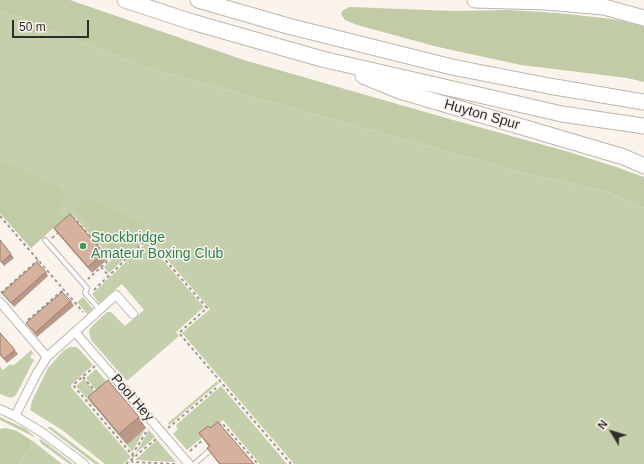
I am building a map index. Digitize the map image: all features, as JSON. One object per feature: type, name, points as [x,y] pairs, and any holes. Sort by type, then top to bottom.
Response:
[{"type":"highway","points":[[125,0],[192,22],[322,59],[562,114],[644,126]]},
{"type":"highway","points":[[198,0],[288,26],[452,67],[549,86],[644,102]]},
{"type":"highway","points":[[475,0],[547,2],[604,7],[644,18]]},
{"type":"highway","name":"Huyton Spur","points":[[322,59],[400,91],[616,155],[644,166]]},
{"type":"street","points":[[15,416],[46,357],[116,295],[133,314]]},
{"type":"street","points":[[0,302],[46,357]]},
{"type":"street","name":"Pool Hey","points":[[75,332],[185,460]]},
{"type":"street","points":[[0,409],[43,433],[84,464]]},
{"type":"lane","points":[[46,241],[87,288],[85,293],[100,310]]},
{"type":"lane","points":[[194,464],[208,452]]},
{"type":"path","points":[[0,216],[89,319]]},
{"type":"path","points":[[69,223],[74,218],[110,259],[83,284]]},
{"type":"path","points":[[46,241],[63,228]]},
{"type":"path","points":[[88,296],[147,239],[207,308],[179,333],[291,464]]},
{"type":"path","points":[[0,294],[38,260]]},
{"type":"path","points":[[101,267],[109,276]]},
{"type":"path","points":[[21,327],[63,290]]},
{"type":"path","points":[[100,361],[73,385],[134,457]]},
{"type":"path","points":[[83,376],[100,396]]},
{"type":"path","points":[[126,464],[216,388]]},
{"type":"path","points":[[94,409],[99,405]]},
{"type":"path","points":[[217,428],[222,423],[258,464]]},
{"type":"path","points":[[132,454],[148,428],[154,424]]},
{"type":"path","points":[[131,460],[133,462],[178,464],[185,460],[205,438]]},
{"type":"green space","points":[[0,0],[70,0],[244,60],[569,152],[616,167],[644,177],[644,208],[605,191],[528,174],[146,67],[0,10]]},
{"type":"green space","points":[[350,7],[454,11],[509,10],[558,13],[612,19],[644,26],[644,82],[627,78],[521,65],[438,47],[357,25],[345,20],[341,14],[343,10]]},
{"type":"green space","points":[[0,10],[146,67],[528,174],[605,191],[644,208],[644,464],[294,464],[182,333],[210,309],[148,237],[109,273],[104,267],[112,259],[74,216],[56,232],[53,228],[31,248],[0,213]]},
{"type":"green space","points":[[0,160],[55,185],[64,192],[65,199],[58,210],[59,214],[64,218],[31,248],[0,213]]},
{"type":"green space","points":[[90,199],[145,224],[149,231],[148,237],[122,261],[74,209],[80,203]]},
{"type":"green space","points":[[147,242],[204,307],[176,332],[179,336],[127,381],[91,340],[89,331],[92,326],[107,312],[111,312],[125,326],[144,310],[122,284],[99,303],[92,294]]},
{"type":"green space","points":[[83,297],[93,309],[87,314],[77,302]]},
{"type":"green space","points":[[69,347],[76,347],[79,349],[93,365],[71,385],[71,387],[131,457],[123,464],[105,464],[62,430],[30,410],[32,401],[48,368],[63,351]]},
{"type":"green space","points":[[31,350],[34,355],[32,354],[30,357],[34,360],[16,395],[11,398],[0,394],[0,366],[3,370],[9,365],[14,365]]},
{"type":"green space","points":[[96,369],[107,382],[97,391],[86,378]]},
{"type":"green space","points":[[84,379],[102,400],[94,407],[76,386]]},
{"type":"green space","points":[[217,381],[219,383],[169,425],[168,423]]},
{"type":"green space","points":[[221,386],[287,464],[260,464],[223,420],[187,450],[173,434],[178,429],[176,427],[177,424]]},
{"type":"green space","points":[[0,417],[26,429],[36,438],[0,420]]},
{"type":"green space","points":[[48,427],[51,427],[100,464],[95,464]]},
{"type":"green space","points":[[6,428],[17,431],[34,442],[18,464],[0,464],[0,429]]},
{"type":"green space","points":[[145,429],[132,452],[127,445]]},
{"type":"green space","points":[[149,430],[155,437],[135,454]]},
{"type":"green space","points":[[40,439],[73,464],[69,464],[42,444],[39,440]]},
{"type":"green space","points":[[157,440],[176,462],[135,460]]},
{"type":"green space","points":[[34,442],[62,464],[18,464]]},
{"type":"building","name":"Stockbridge Amateur Boxing Club","points":[[70,214],[104,253],[88,267],[54,228]]},
{"type":"building","points":[[0,240],[11,254],[2,262],[0,260]]},
{"type":"building","points":[[37,262],[46,272],[11,303],[2,293]]},
{"type":"building","points":[[62,292],[71,301],[35,333],[26,323]]},
{"type":"building","points":[[0,333],[15,350],[4,359],[0,354]]},
{"type":"building","points":[[108,380],[139,417],[119,434],[88,397]]},
{"type":"building","points":[[218,422],[254,464],[220,464],[207,448],[210,446],[199,433],[208,426],[210,428]]},
{"type":"place","name":"Stockbridge Amateur Boxing Club","points":[[83,246]]}]
